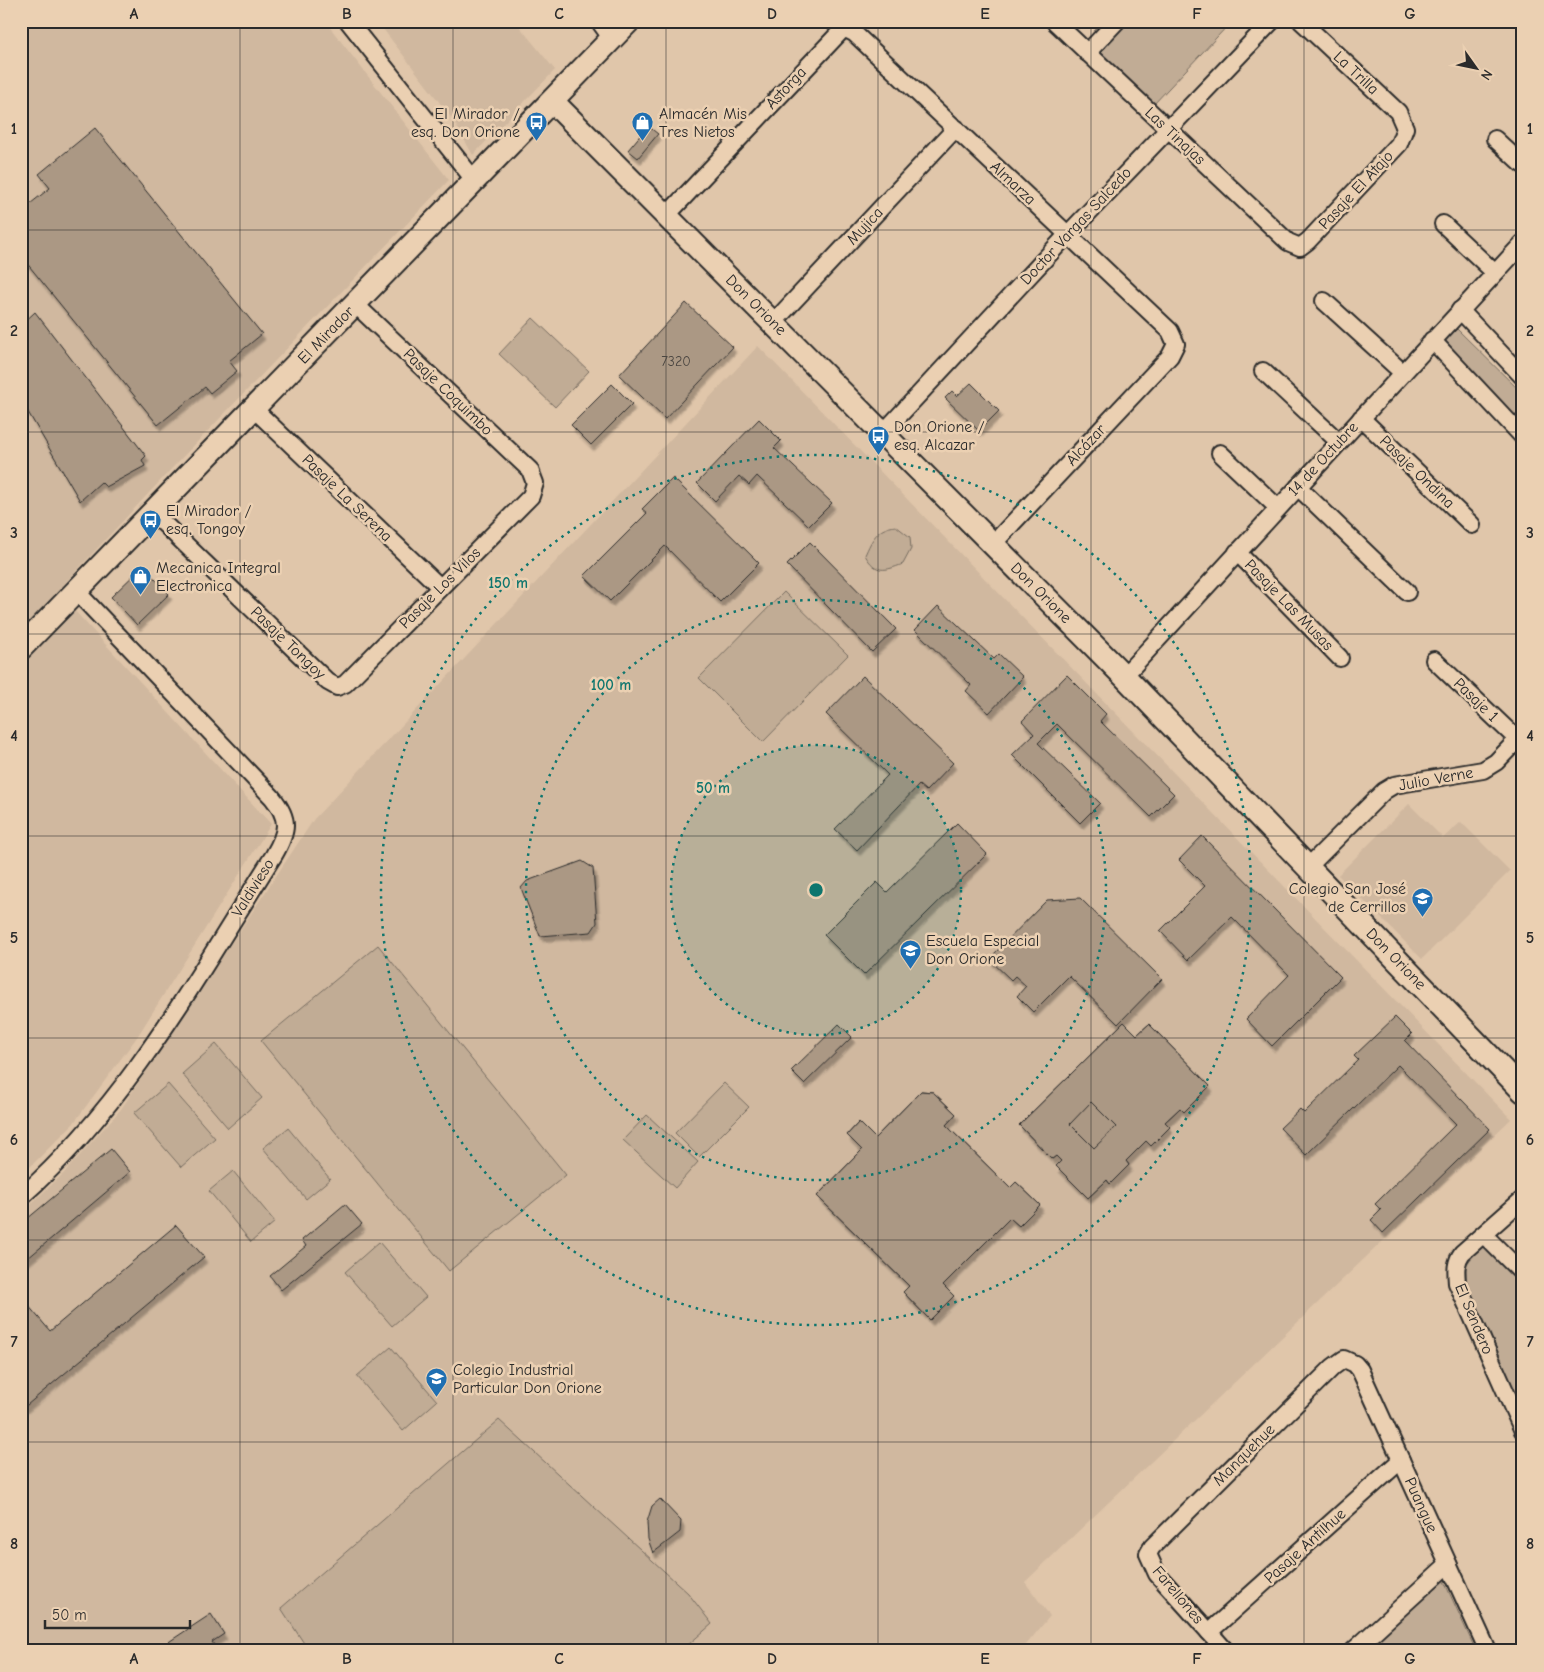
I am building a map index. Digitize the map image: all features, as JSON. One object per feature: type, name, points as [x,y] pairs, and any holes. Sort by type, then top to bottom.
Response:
[{"type":"street","points":[[348,21],[475,181]]},
{"type":"street","name":"El Mirador","points":[[21,648],[78,592],[552,101],[606,30],[630,21]]},
{"type":"street","name":"Las Tinajas","points":[[1054,21],[1288,242],[1300,247]]},
{"type":"street","points":[[1087,53],[1117,21]]},
{"type":"street","name":"Doctor Vargas Salcedo","points":[[883,433],[1068,234],[1272,21]]},
{"type":"street","name":"La Trilla","points":[[1301,21],[1398,112],[1405,128]]},
{"type":"street","name":"Almarza","points":[[844,28],[854,33],[1170,331],[1176,344]]},
{"type":"street","name":"Astorga","points":[[666,216],[844,28]]},
{"type":"street","name":"Don Orione","points":[[552,101],[1124,676],[1523,1091]]},
{"type":"street","name":"Mujica","points":[[773,323],[956,128]]},
{"type":"street","name":"Pasaje El Atajo","points":[[1300,247],[1308,241],[1399,144],[1405,128]]},
{"type":"street","points":[[1495,139],[1523,165]]},
{"type":"street","points":[[1444,224],[1495,273]]},
{"type":"street","name":"14 de Octubre","points":[[1124,676],[1523,243]]},
{"type":"street","points":[[1324,301],[1403,373]]},
{"type":"street","name":"Pasaje Coquimbo","points":[[356,304],[530,470],[535,483]]},
{"type":"street","points":[[1460,310],[1523,377]]},
{"type":"street","points":[[1432,340],[1523,436]]},
{"type":"street","name":"Alcázar","points":[[993,544],[1170,356],[1176,344]]},
{"type":"street","points":[[1263,371],[1339,442]]},
{"type":"street","name":"Pasaje La Serena","points":[[254,409],[440,588]]},
{"type":"street","name":"Pasaje Ondina","points":[[1361,418],[1472,526]]},
{"type":"street","points":[[1220,453],[1278,508]]},
{"type":"street","name":"Pasaje Los Vilos","points":[[338,687],[345,684],[531,496],[535,483]]},
{"type":"street","points":[[1298,487],[1407,592]]},
{"type":"street","name":"Pasaje Tongoy","points":[[153,513],[328,682],[338,687]]},
{"type":"street","name":"Pasaje Las Musas","points":[[1237,552],[1340,658]]},
{"type":"street","name":"Valdivieso","points":[[21,1197],[62,1159],[136,1067],[168,1021],[274,855],[283,839],[286,824],[282,809],[272,797],[78,592]]},
{"type":"street","name":"Pasaje 1","points":[[1434,660],[1520,737]]},
{"type":"street","name":"Julio Verne","points":[[1308,867],[1380,795],[1394,785],[1484,770],[1496,762],[1520,737]]},
{"type":"street","name":"El Sendero","points":[[1523,1199],[1462,1253],[1456,1261],[1457,1284],[1519,1411],[1523,1431]]},
{"type":"street","points":[[1484,1235],[1523,1274]]},
{"type":"street","name":"Manquehue","points":[[1150,1562],[1148,1554],[1152,1547],[1166,1533],[1333,1367],[1344,1359],[1351,1361]]},
{"type":"street","name":"Puangue","points":[[1351,1361],[1360,1370],[1488,1651]]},
{"type":"street","name":"Pasaje Antilhue","points":[[1210,1632],[1401,1460]]},
{"type":"street","name":"Farellones","points":[[1150,1562],[1157,1574],[1226,1651]]},
{"type":"street","points":[[1353,1651],[1448,1564]]},
{"type":"shaded area","points":[[21,21],[325,21],[449,180],[176,464],[21,630]]},
{"type":"shaded area","points":[[377,21],[515,21],[555,70],[473,155],[453,120]]},
{"type":"shaded area","points":[[1125,21],[1232,21],[1153,105],[1096,52]]},
{"type":"shaded area","points":[[533,318],[589,371],[555,407],[499,354]]},
{"type":"shaded area","points":[[1457,329],[1523,394],[1523,430],[1435,351]]},
{"type":"shaded area","points":[[758,346],[1511,1119],[1025,1582],[1050,1616],[1021,1651],[21,1651],[21,1213],[64,1173],[121,1109],[314,819]]},
{"type":"shaded area","points":[[896,526],[910,537],[911,549],[903,564],[886,569],[877,568],[865,555],[876,535],[884,529]]},
{"type":"shaded area","points":[[784,592],[848,655],[763,742],[699,678]]},
{"type":"shaded area","points":[[73,609],[271,824],[137,1037],[73,1124],[21,1176],[21,662]]},
{"type":"shaded area","name":"Colegio San José de Cerrillos","points":[[1409,804],[1443,838],[1461,822],[1510,871],[1422,959],[1338,875]]},
{"type":"shaded area","points":[[378,945],[566,1175],[449,1271],[261,1041]]},
{"type":"shaded area","points":[[216,1044],[262,1098],[228,1128],[182,1074]]},
{"type":"shaded area","points":[[724,1083],[749,1107],[699,1157],[675,1133]]},
{"type":"shaded area","points":[[168,1084],[215,1138],[181,1167],[134,1113]]},
{"type":"shaded area","points":[[647,1115],[698,1162],[675,1188],[623,1140]]},
{"type":"shaded area","points":[[288,1128],[330,1179],[306,1199],[263,1148]]},
{"type":"shaded area","points":[[233,1171],[275,1222],[251,1242],[209,1191]]},
{"type":"shaded area","points":[[379,1242],[426,1297],[392,1326],[345,1272]]},
{"type":"shaded area","points":[[1483,1243],[1523,1284],[1523,1402],[1520,1404],[1466,1286],[1466,1265]]},
{"type":"shaded area","points":[[391,1347],[437,1401],[403,1431],[357,1376]]},
{"type":"shaded area","points":[[499,1420],[688,1593],[712,1624],[681,1651],[309,1651],[281,1608]]},
{"type":"shaded area","points":[[1443,1579],[1476,1651],[1362,1651]]},
{"type":"building","name":"Almacén Mis Tres Nietos","points":[[648,126],[658,134],[638,158],[628,150]]},
{"type":"building","points":[[95,128],[262,334],[229,361],[237,371],[210,393],[205,387],[158,425],[21,256],[21,211],[50,188],[39,174]]},
{"type":"building","points":[[686,303],[733,347],[665,419],[619,375]]},
{"type":"building","points":[[35,312],[146,456],[142,460],[145,466],[106,487],[101,482],[80,501],[28,412],[21,392],[21,325]]},
{"type":"building","points":[[971,383],[999,411],[979,431],[945,398],[952,391],[957,396]]},
{"type":"building","points":[[612,384],[632,404],[591,445],[571,425]]},
{"type":"building","points":[[759,419],[781,441],[774,448],[832,503],[809,526],[757,476],[749,485],[739,476],[715,501],[697,483]]},
{"type":"building","points":[[673,478],[759,563],[720,602],[665,546],[610,601],[584,576],[647,513],[642,509]]},
{"type":"building","points":[[810,542],[896,629],[872,652],[787,565]]},
{"type":"building","name":"Mecanica Integral Electronica","points":[[143,566],[169,594],[137,625],[111,597]]},
{"type":"building","points":[[938,606],[994,659],[999,654],[1023,677],[989,713],[966,691],[971,685],[915,630]]},
{"type":"building","points":[[1067,675],[1106,714],[1100,721],[1174,794],[1151,817],[1057,724],[1038,743],[1100,803],[1080,823],[1012,755],[1034,734],[1022,721]]},
{"type":"building","points":[[863,676],[953,763],[926,791],[919,785],[857,850],[835,829],[888,775],[826,714]]},
{"type":"building","points":[[957,823],[987,854],[864,975],[824,935],[877,882],[887,892]]},
{"type":"building","points":[[1202,836],[1341,977],[1272,1046],[1246,1019],[1289,975],[1232,917],[1188,960],[1160,931],[1205,886],[1179,860]]},
{"type":"building","points":[[582,861],[593,868],[597,923],[591,932],[540,936],[521,888],[527,881]]},
{"type":"building","points":[[1080,898],[1162,979],[1118,1024],[1069,976],[1033,1012],[1017,996],[1026,986],[1015,976],[1011,980],[989,959],[1047,900]]},
{"type":"building","points":[[1395,1017],[1412,1034],[1405,1041],[1490,1129],[1383,1233],[1371,1220],[1381,1210],[1375,1204],[1456,1124],[1398,1065],[1306,1155],[1280,1128],[1300,1109],[1304,1113],[1358,1060],[1354,1056]]},
{"type":"building","points":[[1124,1022],[1137,1035],[1149,1024],[1210,1086],[1184,1112],[1180,1108],[1165,1122],[1170,1127],[1151,1146],[1146,1141],[1126,1161],[1129,1165],[1110,1184],[1107,1180],[1088,1198],[1056,1166],[1061,1161],[1056,1156],[1052,1159],[1019,1125]],"holes":[[[1133,1061],[1157,1086],[1131,1111],[1107,1087]]]},
{"type":"building","points":[[1124,1022],[1137,1035],[1149,1024],[1210,1086],[1184,1112],[1180,1108],[1165,1122],[1170,1127],[1151,1146],[1146,1141],[1126,1161],[1129,1165],[1110,1184],[1107,1180],[1088,1198],[1056,1166],[1061,1161],[1056,1156],[1052,1159],[1019,1125]]},
{"type":"building","points":[[839,1024],[852,1037],[804,1084],[791,1071]]},
{"type":"building","points":[[921,1091],[933,1092],[956,1114],[946,1125],[1010,1188],[1016,1182],[1040,1205],[1019,1226],[1010,1218],[943,1285],[954,1296],[930,1320],[903,1292],[909,1286],[817,1196],[862,1150],[847,1135],[859,1122],[875,1138]],"holes":[[[932,1154],[968,1191],[964,1194],[964,1204],[969,1209],[934,1246],[921,1239],[914,1245],[877,1209],[883,1203],[883,1198],[878,1194],[914,1155],[919,1159],[926,1160]]]},
{"type":"building","points":[[921,1091],[933,1092],[956,1114],[946,1125],[1010,1188],[1016,1182],[1040,1205],[1019,1226],[1010,1218],[943,1285],[954,1296],[930,1320],[903,1292],[909,1286],[817,1196],[862,1150],[847,1135],[859,1122],[875,1138]]},
{"type":"building","points":[[1091,1102],[1116,1127],[1094,1148],[1070,1124]]},
{"type":"building","points":[[111,1149],[130,1172],[21,1264],[21,1224]]},
{"type":"building","points":[[345,1204],[362,1224],[281,1290],[270,1276],[306,1246],[302,1240]]},
{"type":"building","points":[[176,1225],[204,1257],[21,1410],[21,1297],[50,1331]]},
{"type":"building","points":[[660,1499],[681,1521],[680,1532],[653,1553],[648,1539],[647,1522],[652,1506]]},
{"type":"building","points":[[211,1614],[224,1634],[212,1642],[218,1651],[155,1651]]},
{"type":"place","name":"El Mirador / esq. Don Orione","points":[[536,142]]},
{"type":"place","name":"Almacén Mis Tres Nietos","points":[[643,142]]},
{"type":"place","name":"Don Orione / esq. Alcazar","points":[[878,455]]},
{"type":"place","name":"El Mirador / esq. Tongoy","points":[[150,539]]},
{"type":"place","name":"Mecanica Integral Electronica","points":[[140,596]]},
{"type":"place","name":"Colegio San José de Cerrillos","points":[[1422,917]]},
{"type":"place","name":"Escuela Especial Don Orione","points":[[910,969]]},
{"type":"place","name":"Colegio Industrial Particular Don Orione","points":[[437,1398]]}]
